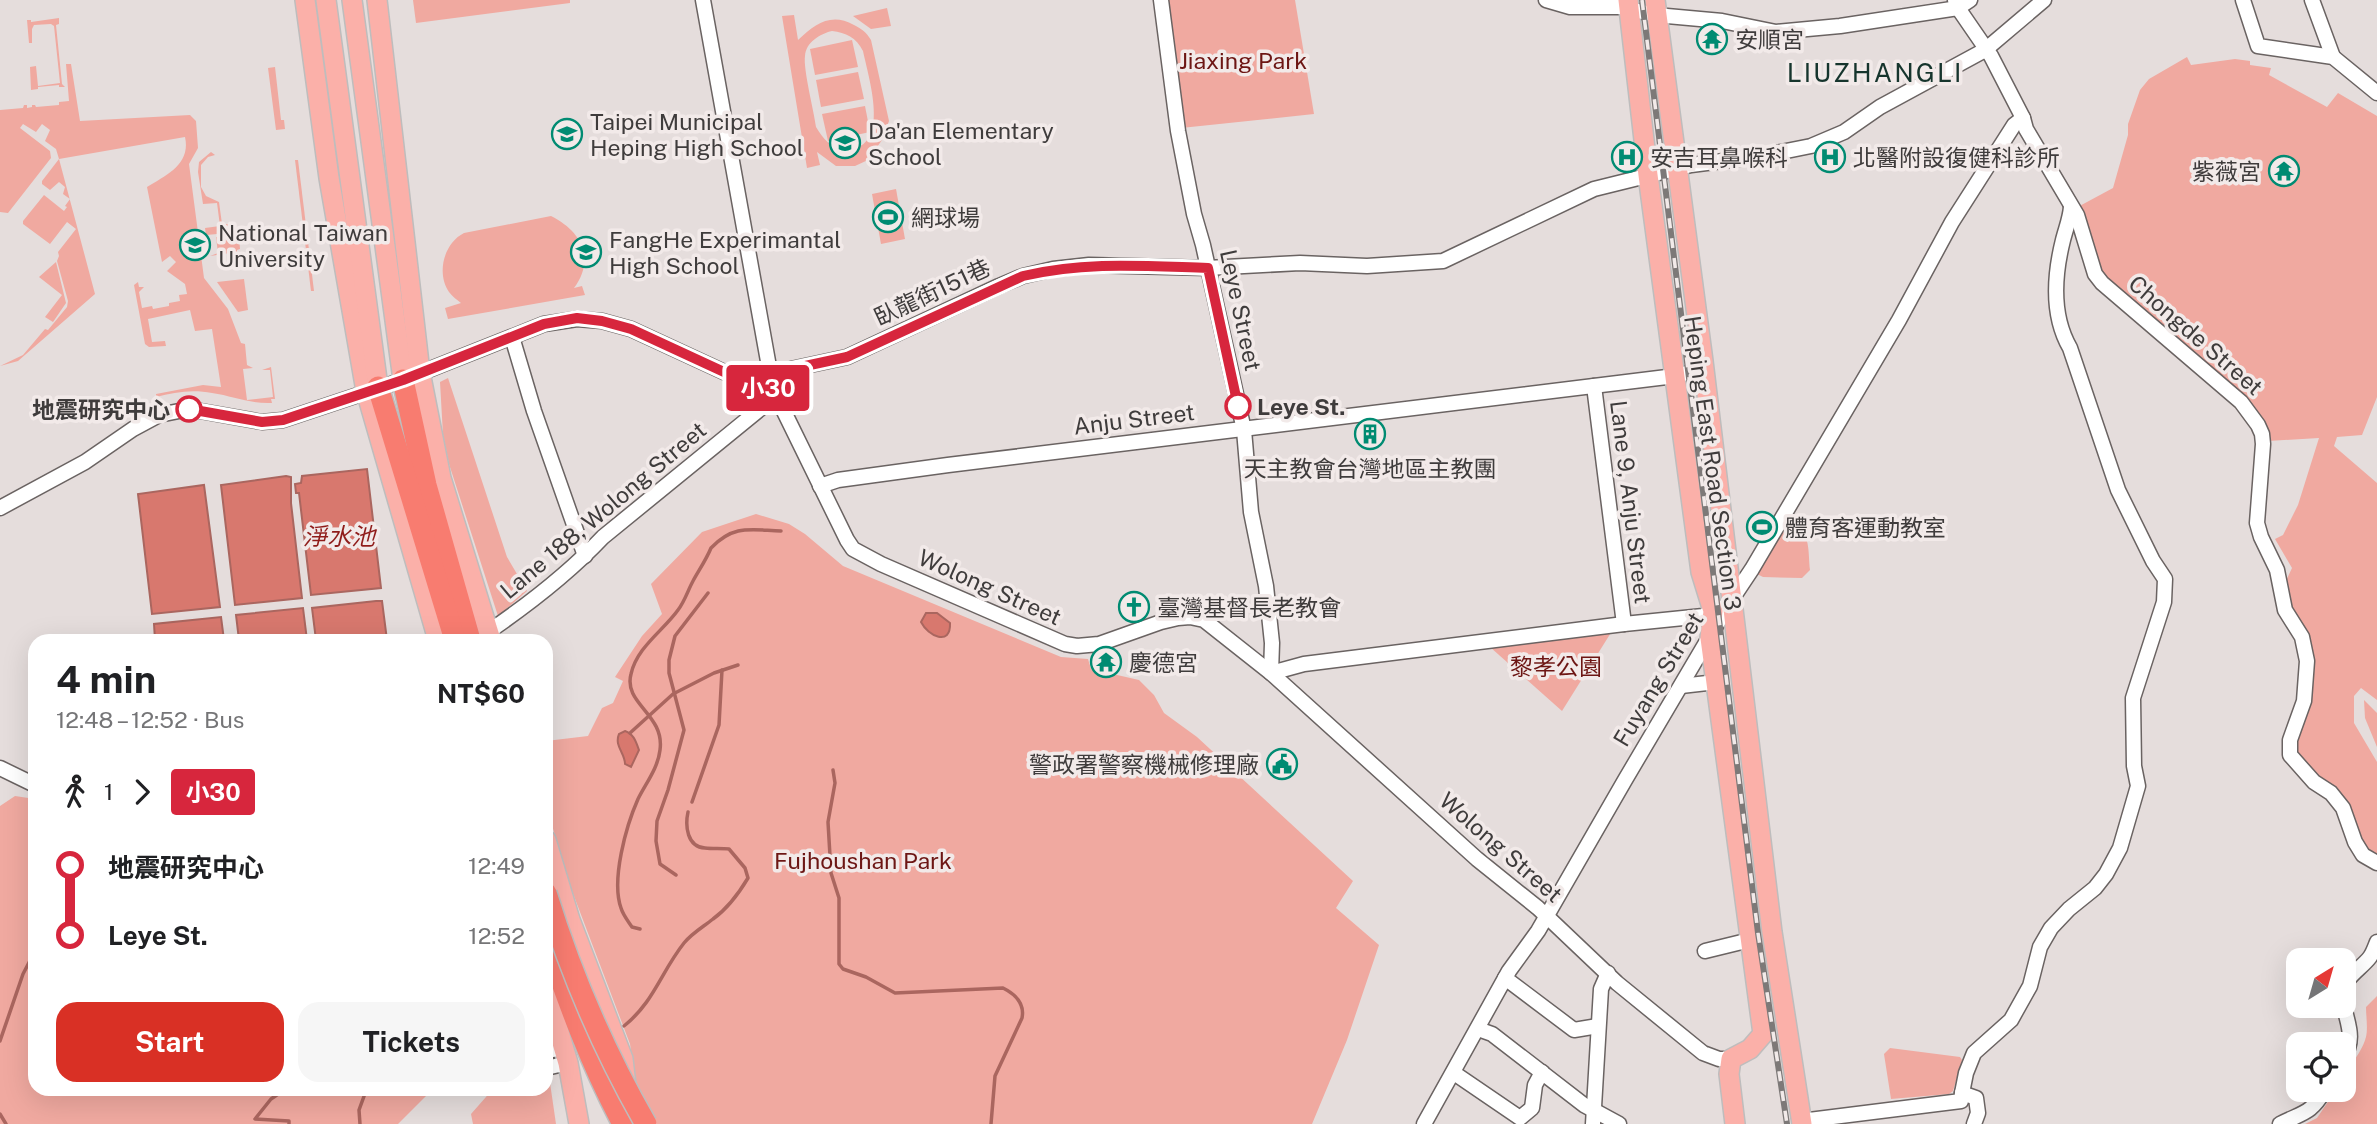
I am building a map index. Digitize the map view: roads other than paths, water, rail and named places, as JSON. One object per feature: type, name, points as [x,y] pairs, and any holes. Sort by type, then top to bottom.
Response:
[{"type":"highway","points":[[412,376],[426,485],[482,634]]},
{"type":"highway","points":[[373,382],[453,634]]},
{"type":"highway","points":[[553,913],[583,997],[618,1074],[646,1124]]},
{"type":"highway","points":[[553,958],[574,1020],[623,1124]]},
{"type":"main road","points":[[304,0],[329,178],[373,382],[436,634]]},
{"type":"main road","points":[[326,0],[373,382]]},
{"type":"main road","points":[[352,0],[412,376]]},
{"type":"main road","points":[[377,0],[412,376]]},
{"type":"main road","name":"Heping East Road Section 3","points":[[1628,4],[1701,572],[1722,606]]},
{"type":"main road","name":"Heping East Road Section 3","points":[[1655,7],[1704,369],[1722,606],[1801,1122]]},
{"type":"main road","name":"Heping East Road Section 3","points":[[1722,606],[1710,638],[1760,1023]]},
{"type":"main road","points":[[553,863],[570,920],[624,1059],[630,1124]]},
{"type":"main road","points":[[1735,1124],[1729,1074],[1731,1059],[1750,1049],[1763,1034],[1760,1023],[1784,1018]]},
{"type":"main road","points":[[553,1021],[579,1124]]},
{"type":"street","name":"Wolong Street","points":[[703,0],[773,389],[853,549],[1065,645],[1099,644],[1161,622],[1190,617],[1204,620],[1271,673],[1478,859],[1538,908],[1608,973],[1703,1054],[1719,1059],[1731,1059]]},
{"type":"street","name":"Leye Street","points":[[1161,0],[1178,131],[1194,214],[1244,430],[1251,512],[1266,586],[1272,643],[1271,673]]},
{"type":"street","points":[[1546,0],[1570,7],[1628,4],[1655,7],[1776,32],[1840,26],[1961,3]]},
{"type":"street","points":[[1208,268],[1300,263],[1367,266],[1443,261],[1594,189],[1677,168],[1811,146],[1844,132],[1880,107],[1985,50],[2044,0]]},
{"type":"street","points":[[2243,0],[2258,46],[2333,57]]},
{"type":"street","points":[[2312,0],[2333,57],[2377,93]]},
{"type":"street","name":"Chongde Street","points":[[1961,3],[2023,118],[2026,129],[2077,215],[2095,274],[2102,283],[2241,402],[2258,425],[2263,444],[2257,523],[2260,537],[2277,570],[2285,610],[2302,637],[2307,661],[2304,701],[2290,740],[2290,755],[2314,782],[2331,793],[2343,808],[2346,822],[2359,849],[2363,855],[2377,863]]},
{"type":"street","name":"Fuyang Street","points":[[1722,606],[1752,569],[1899,320],[1952,222],[2014,125],[2023,118]]},
{"type":"street","points":[[1801,1122],[1961,1101],[1973,1053],[2011,1020],[2030,986],[2040,947],[2051,929],[2069,909],[2095,888],[2120,848],[2138,786],[2134,766],[2133,698],[2164,602],[2165,579],[2118,490],[2070,348],[2061,332],[2056,312],[2058,266],[2070,222],[2071,207]]},
{"type":"street","name":"臥龍街151巷","points":[[773,389],[782,371],[847,357],[1023,276],[1089,265],[1208,268]]},
{"type":"street","points":[[0,509],[85,462],[133,429],[159,415],[189,409],[262,422],[283,420],[341,402],[373,382],[412,376],[544,324],[577,318],[631,329],[750,384],[773,389]]},
{"type":"street","points":[[512,337],[534,411],[585,556]]},
{"type":"street","name":"Anju Street","points":[[820,486],[838,480],[923,468],[1675,376],[1704,369]]},
{"type":"street","name":"Lane 9, Anju Street","points":[[1594,386],[1624,624]]},
{"type":"street","name":"Lane 188, Wolong Street","points":[[488,634],[760,409],[773,389]]},
{"type":"street","points":[[1271,673],[1304,664],[1703,616],[1722,606]]},
{"type":"street","name":"Fuyang Street","points":[[1424,1124],[1505,978],[1546,917],[1710,638]]},
{"type":"street","points":[[1681,686],[1716,682]]},
{"type":"street","points":[[0,768],[28,782]]},
{"type":"street","points":[[1706,951],[1750,940]]},
{"type":"street","points":[[2349,1032],[2343,993],[2347,982],[2371,956],[2377,942]]},
{"type":"street","points":[[1593,1118],[1601,989],[1608,973]]},
{"type":"street","points":[[1505,978],[1574,1030],[1598,1026]]},
{"type":"street","points":[[1478,1029],[1492,1034],[1542,1072],[1593,1118],[1619,1124]]},
{"type":"street","points":[[1454,1073],[1520,1118],[1532,1108],[1535,1085],[1542,1072]]},
{"type":"street","points":[[1962,1093],[1976,1098],[1978,1112],[1974,1124]]},
{"type":"street","points":[[2280,1124],[2300,1116],[2318,1102]]},
{"type":"water","name":"淨水池","points":[[367,469],[381,588],[311,595],[299,493],[296,493],[295,484],[301,483],[302,476]]},
{"type":"water","name":"淨水池","points":[[291,477],[291,503],[302,598],[235,605],[221,485]]},
{"type":"water","points":[[204,485],[220,607],[152,614],[138,494]]},
{"type":"water","name":"淨水池","points":[[382,601],[386,634],[315,634],[312,608]]},
{"type":"water","name":"淨水池","points":[[303,608],[306,634],[238,634],[236,615]]},
{"type":"water","points":[[926,613],[937,613],[950,623],[947,635],[939,637],[924,627],[921,622]]},
{"type":"water","points":[[221,617],[223,634],[155,634],[154,624]]},
{"type":"water","points":[[625,731],[633,736],[639,750],[631,767],[625,764],[618,742],[619,734]]},
{"type":"waterway","points":[[640,929],[632,927],[622,911],[618,896],[619,868],[633,810],[657,763],[660,738],[651,718],[633,693],[630,684],[634,664],[645,647],[680,607],[711,548],[719,540],[743,530],[781,531]]},
{"type":"waterway","points":[[676,875],[660,864],[656,841],[657,821],[684,730],[669,673],[669,660],[675,636],[708,593]]},
{"type":"waterway","points":[[630,733],[673,694],[714,673],[738,665]]},
{"type":"waterway","points":[[692,802],[719,725],[722,670]]},
{"type":"waterway","points":[[833,770],[835,783],[828,822],[831,873],[839,898],[839,964],[843,969],[866,977],[895,993],[1003,988],[1020,1003],[1022,1018],[995,1076],[991,1124]]},
{"type":"waterway","points":[[624,1026],[643,1007],[684,943],[723,910],[748,878],[745,868],[729,849],[705,848],[694,844],[687,829],[688,812]]},
{"type":"waterway","points":[[0,1041],[28,964]]},
{"type":"waterway","points":[[275,1096],[255,1119],[289,1121],[289,1124]]},
{"type":"waterway","points":[[360,1124],[359,1110],[364,1096]]},
{"type":"waterway","points":[[0,1114],[6,1124]]},
{"type":"railway","points":[[1642,0],[1758,933],[1787,1124]]},
{"type":"place","name":"安順宮","points":[[1712,39]]},
{"type":"place","name":"Taipei Municipal Heping High School","points":[[567,134]]},
{"type":"place","name":"Da'an Elementary School","points":[[845,143]]},
{"type":"place","name":"安吉耳鼻喉科","points":[[1627,157]]},
{"type":"place","name":"北醫附設復健科診所","points":[[1830,157]]},
{"type":"place","name":"紫薇宮","points":[[2284,171]]},
{"type":"place","name":"網球場","points":[[888,217]]},
{"type":"place","name":"National Taiwan University","points":[[195,245]]},
{"type":"place","name":"FangHe Experimantal High School","points":[[586,252]]},
{"type":"place","name":"Leye St.","points":[[1238,406]]},
{"type":"place","name":"地震研究中心","points":[[189,409]]},
{"type":"place","name":"天主教會台灣地區主教團","points":[[1370,434]]},
{"type":"place","name":"體育客運動教室","points":[[1762,527]]},
{"type":"place","name":"臺灣基督長老教會","points":[[1134,607]]},
{"type":"place","name":"慶德宮","points":[[1106,662]]},
{"type":"place","name":"警政署警察機械修理廠","points":[[1282,764]]},
{"type":"district","name":"LIUZHANGLI","points":[[1875,72]]},
{"type":"park label","name":"Jiaxing Park","points":[[1243,60]]},
{"type":"park label","name":"黎孝公園","points":[[1556,666]]},
{"type":"park label","name":"Fujhoushan Park","points":[[863,860]]}]
